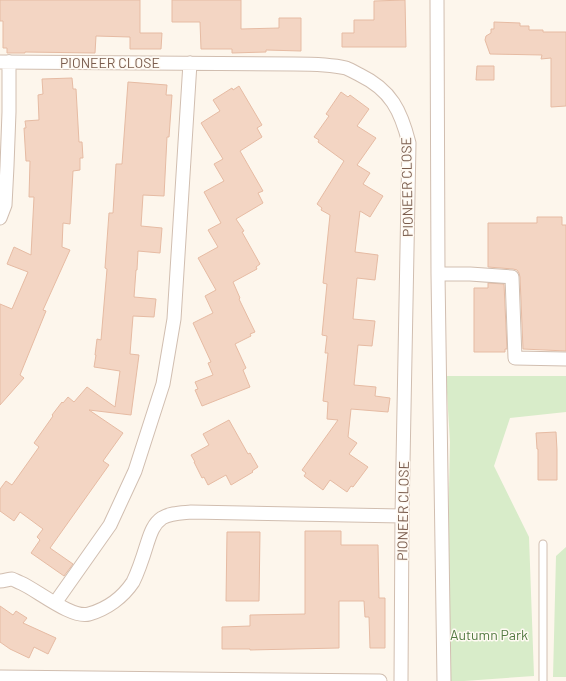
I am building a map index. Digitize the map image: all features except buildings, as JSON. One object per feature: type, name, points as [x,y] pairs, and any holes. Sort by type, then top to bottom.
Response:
[{"type":"street","points":[[437,0],[438,274],[444,681]]},
{"type":"street","points":[[0,218],[4,204],[9,112],[5,62]]},
{"type":"street","name":"PIONEER CLOSE","points":[[5,62],[329,65],[348,69],[368,78],[384,91],[399,110],[409,143],[402,516],[401,681]]},
{"type":"street","points":[[55,603],[110,525],[135,471],[163,384],[174,319],[190,63]]},
{"type":"street","points":[[438,274],[470,274],[512,277],[515,358],[566,359]]},
{"type":"street","points":[[0,581],[12,579],[26,585],[55,603],[78,614],[87,614],[100,610],[112,603],[125,592],[133,582],[138,571],[152,529],[161,519],[170,514],[191,512],[402,516]]},
{"type":"street","points":[[0,677],[380,681]]},
{"type":"lane","points":[[543,544],[543,681]]},
{"type":"green space","name":"Autumn Park","points":[[446,376],[566,376],[566,412],[510,418],[494,466],[529,537],[534,676],[445,681],[450,442]]},
{"type":"green space","name":"Autumn Park","points":[[566,547],[566,677],[553,677],[556,556]]}]
